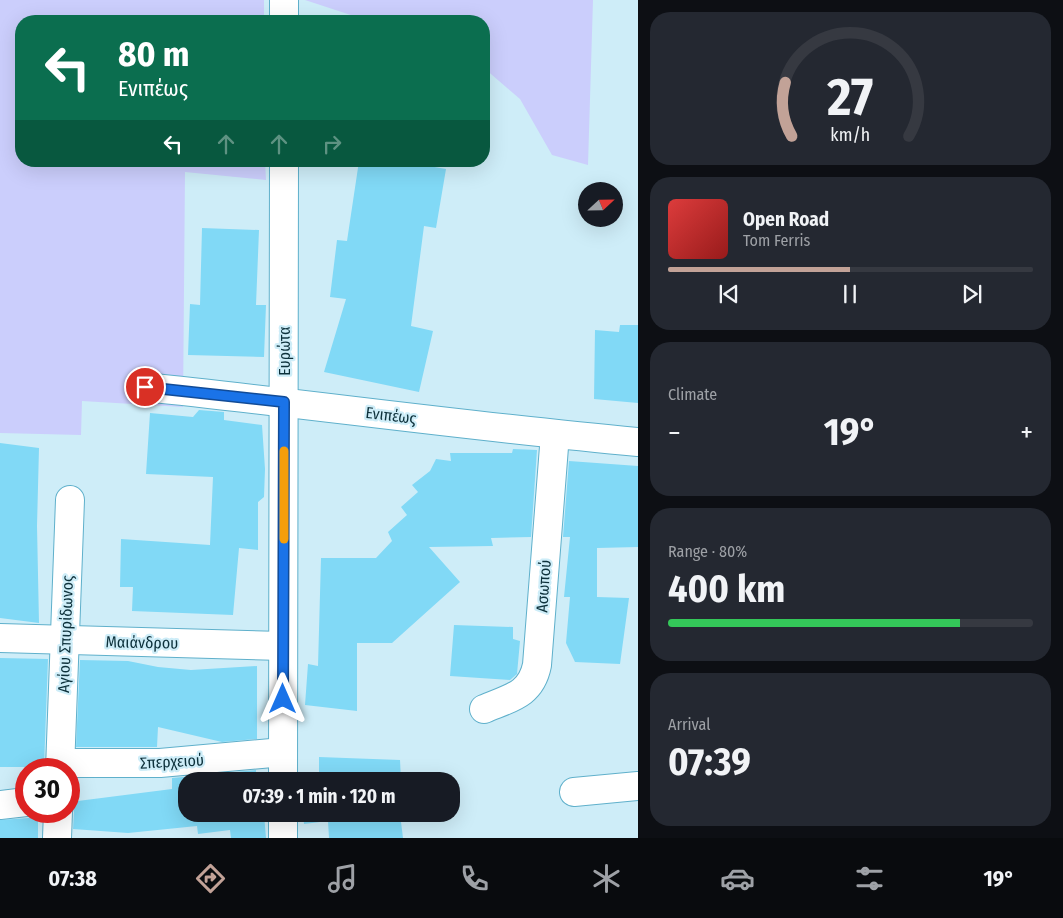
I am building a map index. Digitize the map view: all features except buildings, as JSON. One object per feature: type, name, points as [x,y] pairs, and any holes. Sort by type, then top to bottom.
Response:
[{"type":"street","points":[[284,0],[284,15]]},
{"type":"street","name":"Ευρώτα","points":[[283,772],[284,167]]},
{"type":"street","name":"Ενιπέως","points":[[145,387],[638,442]]},
{"type":"street","name":"Ασωπού","points":[[484,709],[512,698],[526,689],[535,677],[555,434]]},
{"type":"street","name":"Αγίου Σπυρίδωνος","points":[[60,758],[70,500]]},
{"type":"street","name":"Μαιάνδρου","points":[[0,638],[283,646]]},
{"type":"street","name":"Σπερχειού","points":[[80,765],[160,763],[283,752]]},
{"type":"street","points":[[574,792],[638,786]]},
{"type":"street","points":[[0,805],[15,803]]},
{"type":"street","points":[[283,822],[283,838]]},
{"type":"street","points":[[57,838],[58,823]]},
{"type":"shaded area","points":[[0,0],[264,0],[264,15],[15,15],[15,167],[265,167],[266,180],[185,172],[183,407],[82,401],[81,435],[0,433]]},
{"type":"shaded area","points":[[305,0],[593,0],[588,165],[552,155],[520,99],[490,73],[490,15],[351,15]]},
{"type":"slow traffic","points":[[284,451],[284,539]]},
{"type":"route","points":[[145,387],[284,402],[283,699]]}]
